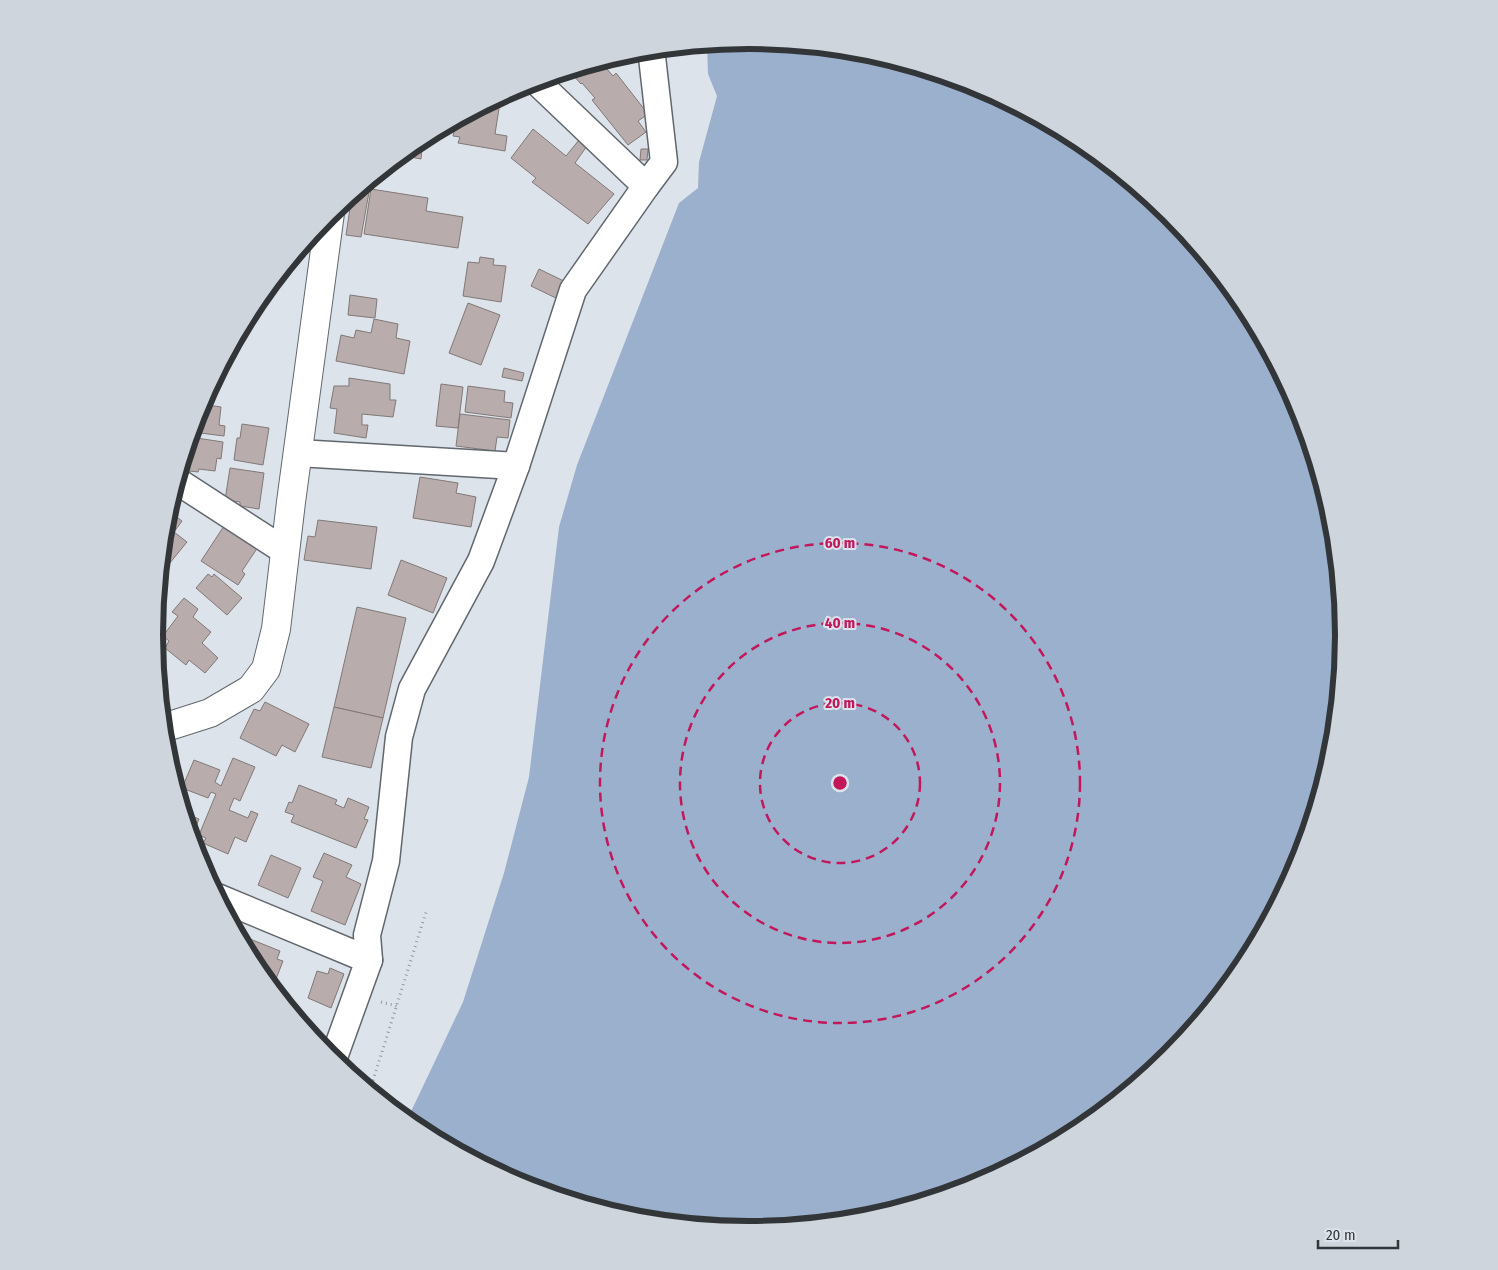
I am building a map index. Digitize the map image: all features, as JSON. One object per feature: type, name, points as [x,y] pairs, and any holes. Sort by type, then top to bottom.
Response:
[{"type":"street","points":[[336,1052],[369,960],[366,935],[386,861],[399,737],[412,689],[480,561],[516,466],[573,290],[664,162],[652,57]]},
{"type":"street","points":[[542,87],[646,186]]},
{"type":"street","points":[[170,726],[210,712],[251,689],[266,670],[276,629],[328,226]]},
{"type":"street","points":[[298,453],[516,466]]},
{"type":"street","points":[[182,485],[285,550]]},
{"type":"street","points":[[226,900],[369,960]]},
{"type":"path","points":[[372,1084],[427,909]]},
{"type":"water","points":[[749,49],[826,54],[901,69],[973,93],[1042,127],[1106,170],[1136,194],[1190,248],[1214,278],[1257,342],[1275,376],[1291,411],[1315,483],[1324,521],[1334,597],[1334,673],[1330,712],[1324,749],[1304,823],[1291,859],[1257,928],[1214,992],[1190,1022],[1136,1076],[1106,1100],[1042,1143],[1008,1161],[973,1177],[901,1201],[863,1210],[787,1220],[711,1220],[635,1210],[597,1201],[525,1177],[490,1161],[456,1143],[410,1113],[463,1002],[504,873],[529,777],[559,527],[577,465],[679,203],[698,188],[699,162],[717,96],[708,74],[707,50]]},
{"type":"building","points":[[605,67],[613,76],[616,73],[648,114],[638,121],[646,132],[628,145],[592,100],[595,98],[574,76]]},
{"type":"building","points":[[500,105],[495,134],[507,136],[505,151],[458,143],[460,137],[453,136],[455,128]]},
{"type":"building","points":[[533,129],[566,156],[579,140],[587,146],[575,163],[614,194],[588,224],[532,182],[536,178],[511,158]]},
{"type":"building","points":[[422,149],[421,159],[410,157]]},
{"type":"building","points":[[641,149],[648,149],[647,160],[640,160]]},
{"type":"building","points":[[371,189],[428,198],[426,211],[463,217],[458,248],[364,234]]},
{"type":"building","points":[[365,191],[369,192],[361,237],[346,235],[351,205]]},
{"type":"building","points":[[480,257],[494,259],[493,265],[506,266],[501,302],[463,296],[468,262],[479,263]]},
{"type":"building","points":[[539,269],[570,284],[562,301],[531,286]]},
{"type":"building","points":[[350,295],[377,299],[375,318],[348,315]]},
{"type":"building","points":[[468,303],[500,315],[481,365],[449,353]]},
{"type":"building","points":[[374,319],[398,324],[396,338],[410,341],[404,374],[336,361],[341,335],[354,338],[356,330],[371,333]]},
{"type":"building","points":[[504,368],[524,373],[522,381],[502,377]]},
{"type":"building","points":[[349,378],[390,384],[390,400],[396,400],[393,417],[362,414],[362,425],[368,425],[366,438],[334,433],[337,409],[330,408],[334,386],[349,386]]},
{"type":"building","points":[[441,384],[463,387],[458,428],[436,426]]},
{"type":"building","points":[[468,386],[505,391],[504,402],[513,403],[511,418],[465,412]]},
{"type":"building","points":[[210,405],[221,407],[219,425],[225,426],[224,436],[199,433]]},
{"type":"building","points":[[460,414],[510,420],[508,438],[497,437],[495,451],[456,446]]},
{"type":"building","points":[[242,424],[269,428],[263,465],[234,460],[237,438],[240,438]]},
{"type":"building","points":[[197,438],[223,442],[221,459],[217,458],[215,471],[199,469],[198,472],[187,471]]},
{"type":"building","points":[[230,468],[264,473],[259,509],[240,506],[240,502],[225,500]]},
{"type":"building","points":[[420,477],[458,483],[456,493],[476,497],[471,527],[413,518]]},
{"type":"building","points":[[175,516],[182,521],[174,532],[187,542],[169,564],[168,558]]},
{"type":"building","points":[[318,520],[377,527],[371,569],[304,560],[308,536],[315,537]]},
{"type":"building","points":[[224,526],[258,547],[242,571],[245,574],[238,585],[201,561]]},
{"type":"building","points":[[401,560],[447,578],[433,613],[388,595]]},
{"type":"building","points":[[208,574],[212,577],[214,574],[242,598],[227,615],[196,588]]},
{"type":"building","points":[[184,598],[198,609],[193,617],[211,632],[202,643],[218,658],[205,673],[189,660],[186,665],[165,648],[169,641],[163,636],[178,616],[172,612]]},
{"type":"building","points":[[357,607],[406,618],[383,718],[334,707]]},
{"type":"building","points":[[265,702],[309,724],[295,752],[282,745],[276,756],[240,738],[254,709],[260,711]]},
{"type":"building","points":[[334,707],[383,718],[371,768],[322,757]]},
{"type":"building","points":[[233,758],[255,767],[240,801],[234,798],[229,810],[248,818],[251,811],[258,814],[246,842],[235,837],[228,854],[203,843],[206,838],[199,835],[216,794],[211,792],[208,798],[183,789],[183,786],[194,760],[220,770],[215,782],[221,786]]},
{"type":"building","points":[[299,785],[337,800],[335,804],[344,808],[348,798],[369,807],[364,819],[368,820],[356,848],[291,822],[294,815],[285,812],[289,802],[292,803]]},
{"type":"building","points":[[192,816],[199,819],[195,827]]},
{"type":"building","points":[[324,853],[352,865],[346,877],[361,884],[345,925],[311,911],[323,881],[313,877]]},
{"type":"building","points":[[271,855],[301,868],[288,898],[258,885]]},
{"type":"building","points":[[247,938],[280,951],[277,959],[283,961],[276,979]]},
{"type":"building","points":[[330,968],[344,974],[331,1008],[308,998],[317,971],[328,974]]}]
